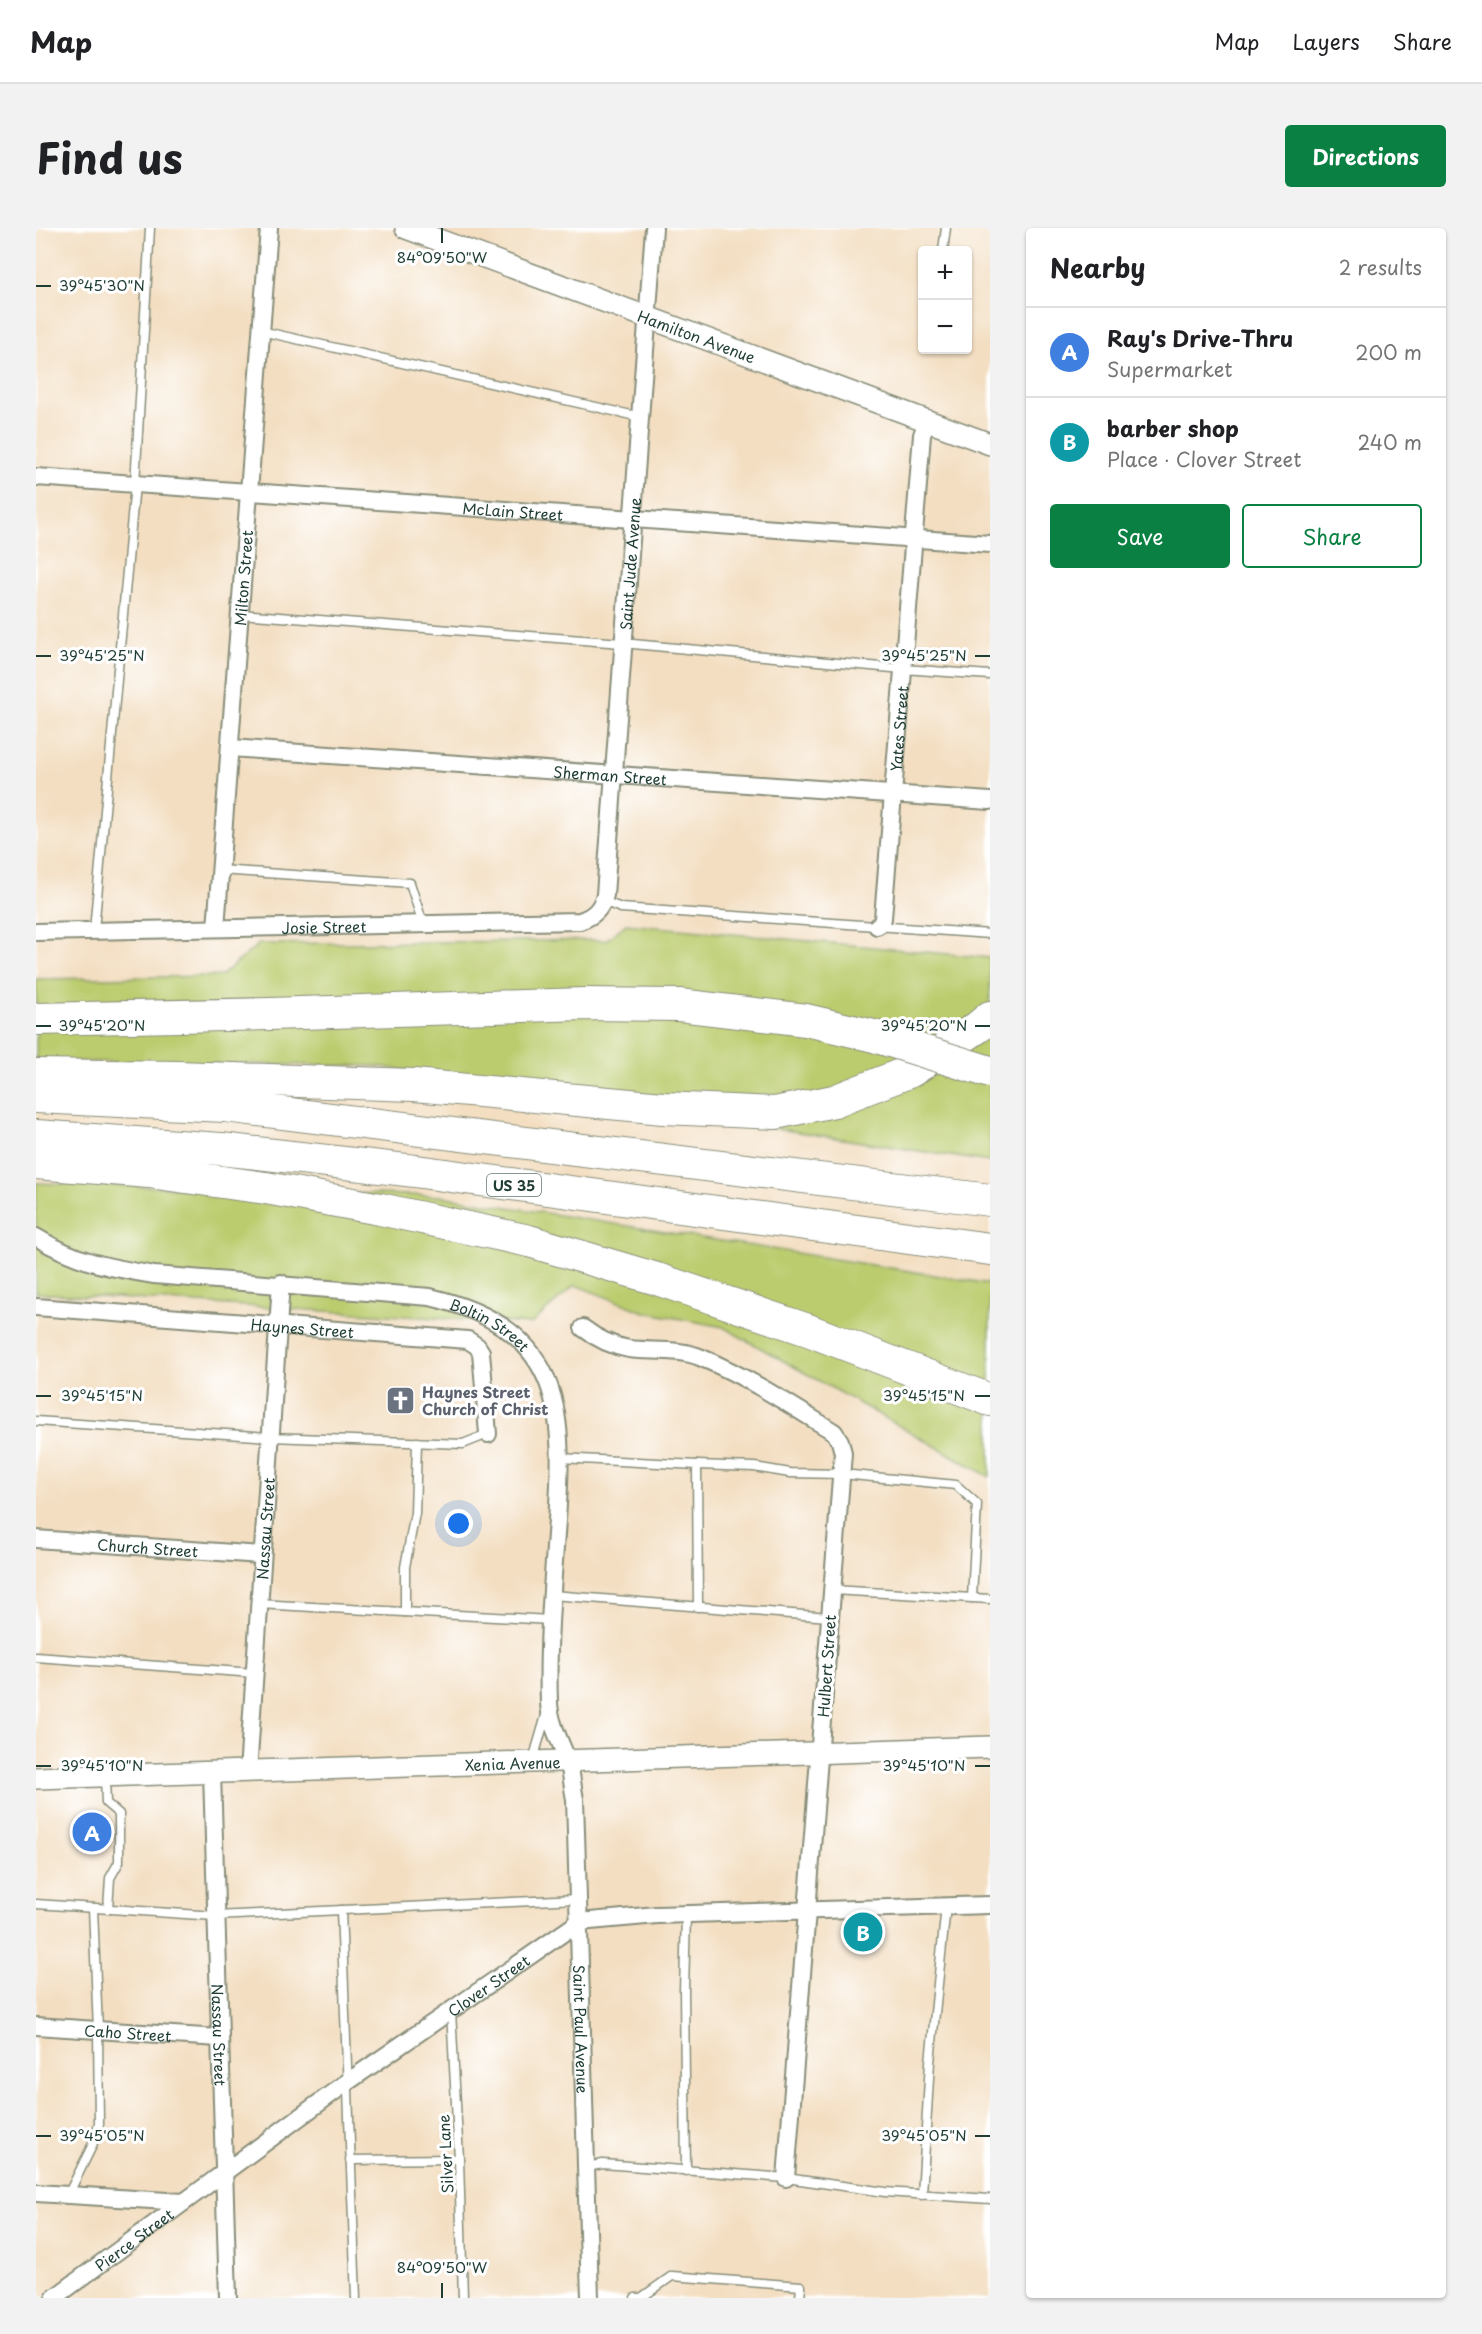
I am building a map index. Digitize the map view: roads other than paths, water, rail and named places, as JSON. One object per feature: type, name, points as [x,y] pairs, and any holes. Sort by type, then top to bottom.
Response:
[{"type":"highway","points":[[36,1019],[584,1004],[679,1005],[806,1020],[874,1036],[990,1072]]},
{"type":"highway","points":[[36,1075],[414,1085],[663,1108],[775,1113],[834,1101],[911,1071],[990,1017]]},
{"type":"highway","points":[[36,1097],[225,1106],[990,1200]]},
{"type":"highway","name":"US 35","points":[[36,1136],[221,1149],[393,1169],[990,1249]]},
{"type":"highway","points":[[36,1163],[149,1172],[266,1188],[380,1209],[530,1241],[657,1279],[797,1326],[990,1400]]},
{"type":"street","name":"Milton Street","points":[[216,928],[269,228]]},
{"type":"street","name":"Hamilton Avenue","points":[[405,228],[990,444]]},
{"type":"street","name":"Saint Jude Avenue","points":[[603,901],[654,228]]},
{"type":"street","name":"Yates Street","points":[[877,926],[882,923],[883,918],[922,435],[927,421]]},
{"type":"street","name":"McLain Street","points":[[36,477],[990,544]]},
{"type":"street","name":"Sherman Street","points":[[230,748],[990,801]]},
{"type":"street","name":"Josie Street","points":[[36,932],[580,921],[591,917],[600,909],[603,901]]},
{"type":"street","name":"Boltin Street","points":[[36,1237],[68,1255],[113,1268],[154,1275],[281,1283],[430,1297],[458,1303],[484,1314],[507,1328],[539,1364],[557,1410],[560,1458],[550,1620],[549,1706],[556,1736],[568,1761]]},
{"type":"street","name":"Nassau Street","points":[[248,1772],[281,1283]]},
{"type":"street","name":"Haynes Street","points":[[36,1307],[468,1340],[481,1352],[488,1434]]},
{"type":"street","name":"Hulbert Street","points":[[583,1328],[610,1343],[627,1348],[686,1353],[701,1358],[750,1383],[834,1432],[840,1441],[843,1453],[786,2178]]},
{"type":"street","name":"Church Street","points":[[36,1539],[261,1555]]},
{"type":"street","name":"Xenia Avenue","points":[[36,1778],[990,1747]]},
{"type":"street","name":"Saint Paul Avenue","points":[[568,1761],[575,1799],[590,2298]]},
{"type":"street","name":"Nassau Street","points":[[212,1773],[228,2298]]},
{"type":"street","name":"Clover Street","points":[[184,2202],[450,2009],[579,1922],[686,1914],[990,1905]]},
{"type":"street","name":"Caho Street","points":[[36,2026],[219,2038]]},
{"type":"street","points":[[36,2193],[184,2202]]},
{"type":"street","name":"Pierce Street","points":[[54,2298],[184,2202]]},
{"type":"lane","points":[[94,930],[135,484],[150,228]]},
{"type":"lane","points":[[944,246],[946,228]]},
{"type":"lane","points":[[261,332],[640,417]]},
{"type":"lane","points":[[240,614],[622,643],[990,675]]},
{"type":"lane","points":[[220,870],[410,883],[423,924]]},
{"type":"lane","points":[[603,901],[621,908],[990,934]]},
{"type":"lane","points":[[36,1421],[270,1437],[463,1444],[488,1434]]},
{"type":"lane","points":[[405,1612],[405,1567],[415,1513],[417,1442]]},
{"type":"lane","points":[[560,1458],[742,1466],[790,1473],[842,1474],[956,1485],[977,1504],[972,1598]]},
{"type":"lane","points":[[697,1465],[699,1607]]},
{"type":"lane","points":[[832,1590],[990,1599]]},
{"type":"lane","points":[[552,1595],[829,1617]]},
{"type":"lane","points":[[258,1604],[550,1620]]},
{"type":"lane","points":[[36,1657],[254,1673]]},
{"type":"lane","points":[[532,1762],[549,1706]]},
{"type":"lane","points":[[105,1776],[106,1803],[119,1814],[119,1862],[110,1878],[108,1909]]},
{"type":"lane","points":[[36,1904],[215,1916],[578,1899]]},
{"type":"lane","points":[[922,2194],[930,2062],[946,1906]]},
{"type":"lane","points":[[68,2195],[92,2146],[99,2124],[93,1908]]},
{"type":"lane","points":[[341,1910],[356,2298]]},
{"type":"lane","points":[[686,1914],[684,1992],[686,2170]]},
{"type":"lane","name":"Silver Lane","points":[[450,2009],[464,2298]]},
{"type":"lane","points":[[350,2160],[459,2159]]},
{"type":"lane","points":[[586,2167],[603,2164],[686,2170],[786,2178],[885,2192],[990,2199]]},
{"type":"lane","points":[[635,2298],[641,2298],[672,2276],[801,2286],[800,2298]]},
{"type":"place","name":"Haynes Street Church of Christ","points":[[401,1400]]},
{"type":"place","name":"Ray's Drive-Thru","points":[[92,1832]]},
{"type":"place","name":"barber shop","points":[[863,1932]]}]
